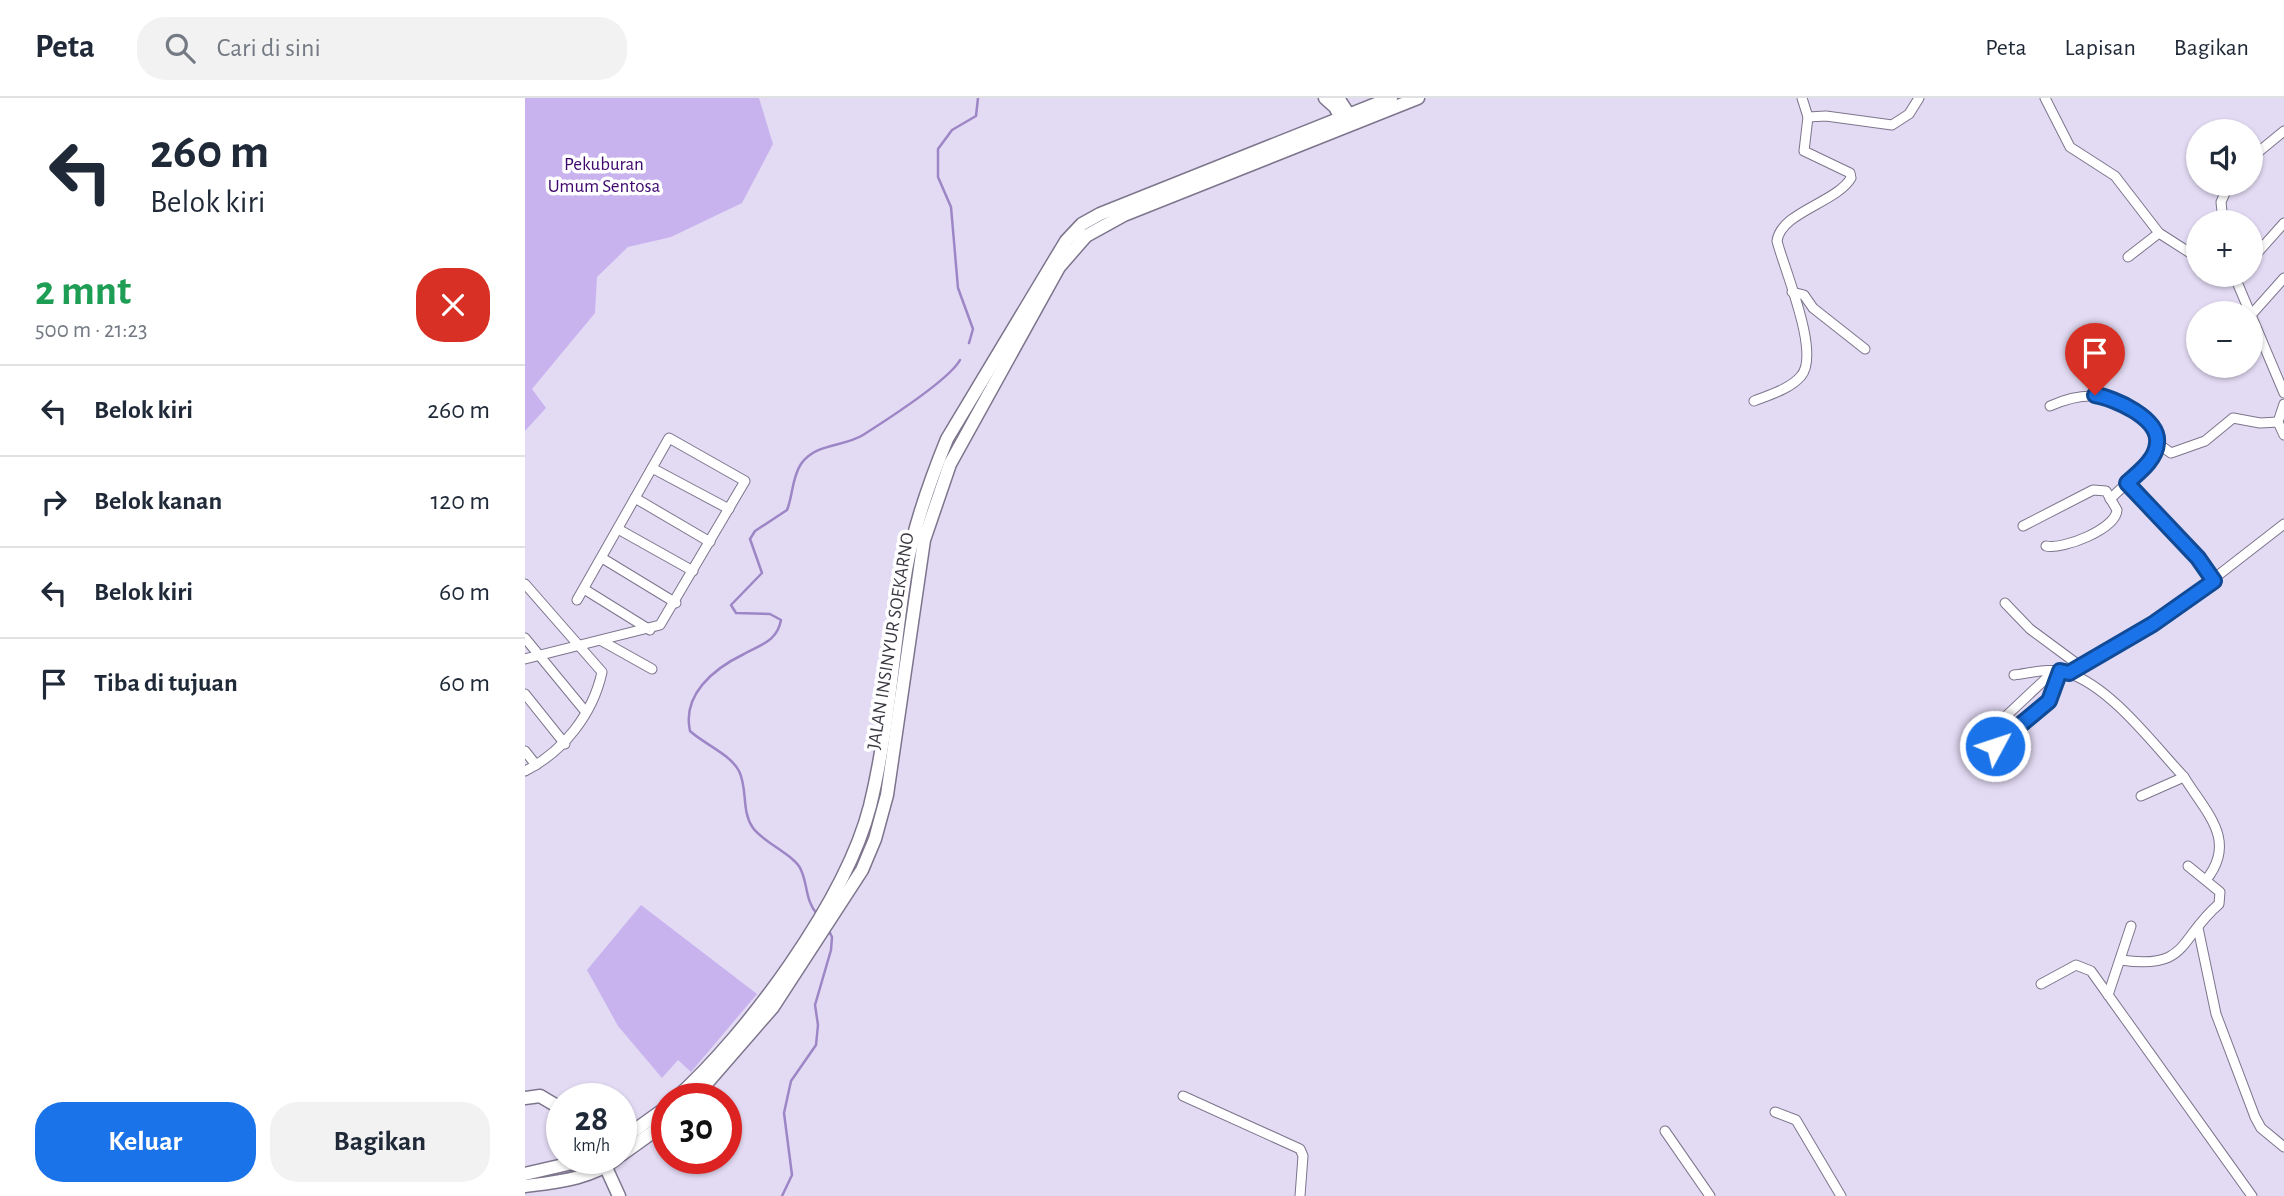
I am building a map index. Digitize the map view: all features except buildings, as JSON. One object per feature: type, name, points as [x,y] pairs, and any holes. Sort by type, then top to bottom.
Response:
[{"type":"main road","points":[[1325,98],[1348,121]]},
{"type":"main road","points":[[1338,98],[1348,121]]},
{"type":"main road","name":"JALAN INSINYUR SOEKARNO","points":[[1348,121],[1391,98]]},
{"type":"main road","name":"JALAN INSINYUR SOEKARNO","points":[[706,1083],[773,1007],[829,913],[857,849],[867,819],[916,528],[939,460],[1059,267],[1092,231],[1124,215],[1348,121],[1418,98]]},
{"type":"main road","name":"JALAN INSINYUR SOEKARNO","points":[[690,1083],[762,1004],[816,933]]},
{"type":"main road","points":[[525,1098],[540,1097],[546,1100]]},
{"type":"main road","points":[[525,1174],[546,1169]]},
{"type":"main road","points":[[525,1186],[569,1179],[580,1174]]},
{"type":"main road","points":[[608,1174],[619,1196]]},
{"type":"street","points":[[1754,401],[1795,382],[1807,367],[1808,354],[1777,241],[1779,232],[1786,224],[1840,189],[1851,178],[1850,173],[1807,154],[1804,142],[1808,117],[1802,98]]},
{"type":"street","points":[[1808,117],[1826,116],[1892,125],[1909,114],[1919,98]]},
{"type":"street","points":[[2045,98],[2065,141],[2115,176],[2159,233],[2186,250]]},
{"type":"street","points":[[2263,148],[2284,131]]},
{"type":"street","points":[[2263,247],[2284,223]]},
{"type":"street","points":[[2128,257],[2159,233]]},
{"type":"street","points":[[2263,302],[2284,278]]},
{"type":"street","points":[[1792,292],[1804,295],[1813,308],[1865,349]]},
{"type":"street","points":[[2263,342],[2283,388]]},
{"type":"street","points":[[2050,406],[2077,396],[2112,397],[2131,408],[2153,428],[2157,443],[2171,453],[2205,441],[2233,418],[2260,423],[2278,422]]},
{"type":"street","points":[[2284,404],[2278,422],[2284,435]]},
{"type":"street","points":[[525,659],[660,625],[676,603],[745,481],[668,439],[577,600]]},
{"type":"street","points":[[2110,499],[2145,466],[2157,443]]},
{"type":"street","points":[[652,467],[729,509]]},
{"type":"street","points":[[2127,483],[2198,558],[2214,581]]},
{"type":"street","points":[[2023,526],[2093,490],[2105,489],[2117,514],[2105,527],[2061,547],[2046,546]]},
{"type":"street","points":[[635,498],[710,542]]},
{"type":"street","points":[[2014,676],[2061,672],[2080,666],[2153,624],[2214,581],[2284,524]]},
{"type":"street","points":[[618,529],[694,571]]},
{"type":"street","points":[[601,558],[676,603]]},
{"type":"street","points":[[525,584],[602,672],[585,711],[565,744],[525,771]]},
{"type":"street","points":[[584,589],[650,629]]},
{"type":"street","points":[[2005,603],[2029,629],[2080,666]]},
{"type":"street","points":[[525,638],[585,711]]},
{"type":"street","points":[[602,641],[652,669]]},
{"type":"street","points":[[2004,718],[2061,672]]},
{"type":"street","points":[[1979,760],[2049,701],[2061,672]]},
{"type":"street","points":[[2061,672],[2119,708],[2184,777],[2221,844],[2219,862],[2206,880]]},
{"type":"street","points":[[525,694],[565,744]]},
{"type":"street","points":[[525,751],[536,765]]},
{"type":"street","points":[[2141,796],[2184,777]]},
{"type":"street","points":[[2121,960],[2146,963],[2168,958],[2183,949],[2221,896],[2187,866]]},
{"type":"street","points":[[2108,995],[2131,926]]},
{"type":"street","points":[[2198,928],[2210,993],[2242,1084],[2258,1124],[2284,1147]]},
{"type":"street","points":[[2041,984],[2079,964],[2091,971],[2252,1196]]},
{"type":"street","points":[[1183,1096],[1300,1149],[1303,1156],[1300,1196]]},
{"type":"street","points":[[1775,1112],[1796,1120],[1841,1196]]},
{"type":"street","points":[[1665,1131],[1710,1196]]},
{"type":"green space","name":"Pekuburan Umum Sentosa","points":[[525,98],[759,98],[773,144],[742,203],[671,237],[628,247],[597,277],[595,313],[532,389],[546,408],[525,431]]},
{"type":"green space","points":[[641,905],[757,994],[691,1072],[678,1060],[662,1078],[618,1026],[587,970]]},
{"type":"waterway","points":[[969,343],[973,329],[958,288],[951,207],[938,177],[938,149],[952,130],[976,116],[978,98]]},
{"type":"waterway","points":[[817,914],[810,903],[798,865],[758,834],[749,821],[742,778],[735,765],[690,731],[691,706],[695,695],[711,675],[732,660],[768,641],[779,627],[781,620],[770,614],[736,613],[731,605],[762,573],[750,539],[755,531],[787,510],[801,464],[814,452],[855,439],[886,420],[930,389],[960,360]]},
{"type":"waterway","points":[[782,1196],[792,1175],[784,1113],[791,1081],[816,1045],[818,1025],[815,1005],[831,950],[832,937],[829,931]]},
{"type":"route","points":[[1995,746],[2049,701],[2060,671],[2069,673],[2153,624],[2214,581],[2198,558],[2127,483],[2145,466],[2155,450],[2157,443],[2153,428],[2118,400],[2095,395]]}]
